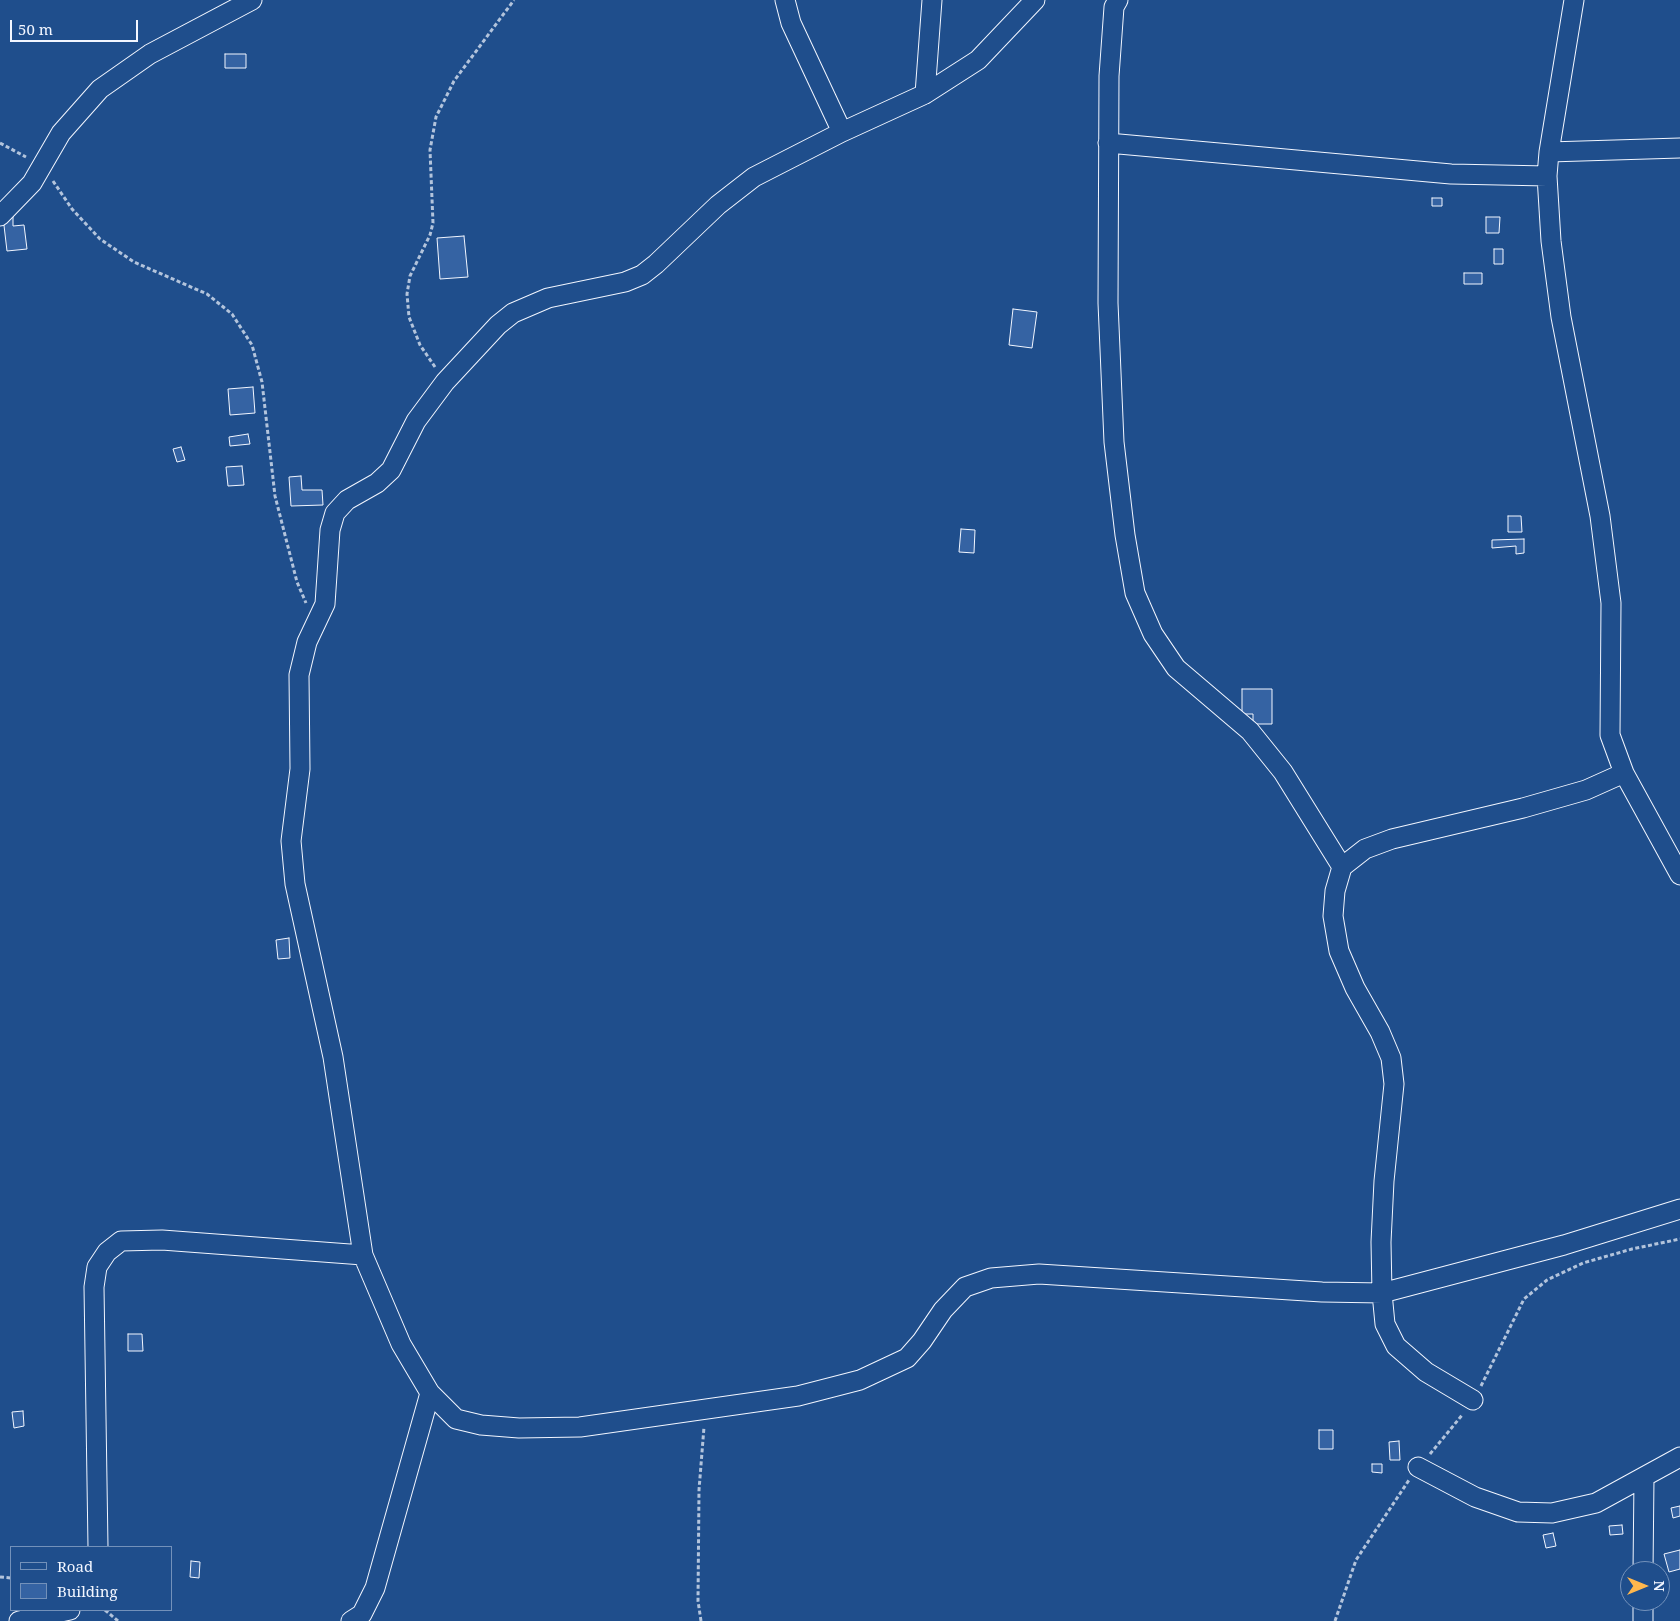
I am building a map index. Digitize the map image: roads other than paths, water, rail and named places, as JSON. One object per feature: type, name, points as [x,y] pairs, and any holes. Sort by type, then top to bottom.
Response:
[{"type":"street","points":[[0,216],[25,192],[62,133],[100,89],[113,78],[150,54],[252,0]]},
{"type":"street","points":[[785,0],[791,23],[842,132]]},
{"type":"street","points":[[925,94],[932,0]]},
{"type":"street","points":[[1035,0],[978,60],[925,94],[842,132],[754,177],[718,205],[656,264],[642,274],[625,282],[548,298],[512,313],[498,325],[445,382],[416,421],[391,470],[377,483],[347,500],[335,513],[330,530],[325,604],[302,658],[299,675],[300,769],[290,841],[295,884],[333,1057],[363,1255],[401,1344],[430,1393],[456,1419],[481,1425],[519,1428],[580,1427],[798,1396],[860,1380],[907,1358],[922,1341],[943,1310],[965,1287],[991,1278],[1039,1274],[1322,1292],[1382,1293],[1564,1245],[1680,1209]]},
{"type":"street","points":[[1574,0],[1549,152],[1547,176],[1551,241],[1561,317],[1600,516],[1611,603],[1610,735],[1624,773],[1680,875]]},
{"type":"street","points":[[1114,2],[1108,143],[1108,303],[1114,442],[1124,535],[1135,593],[1153,634],[1176,668],[1250,731],[1283,772],[1342,867]]},
{"type":"street","points":[[1108,143],[1451,174],[1547,176]]},
{"type":"street","points":[[1549,152],[1680,148]]},
{"type":"street","points":[[1473,1400],[1426,1372],[1396,1346],[1385,1324],[1382,1293],[1384,1181],[1394,1084],[1391,1058],[1380,1032],[1355,988],[1339,951],[1333,916],[1335,891],[1342,867],[1365,849],[1392,839],[1523,808],[1586,790],[1624,773]]},
{"type":"street","points":[[98,1546],[94,1287],[97,1267],[107,1252],[121,1241],[162,1240],[363,1255]]},
{"type":"street","points":[[358,1618],[375,1588],[430,1393]]},
{"type":"street","points":[[1418,1467],[1475,1497],[1518,1512],[1552,1513],[1596,1503],[1680,1457]]},
{"type":"street","points":[[1643,1561],[1644,1478]]},
{"type":"street","points":[[19,1621],[65,1611]]}]
